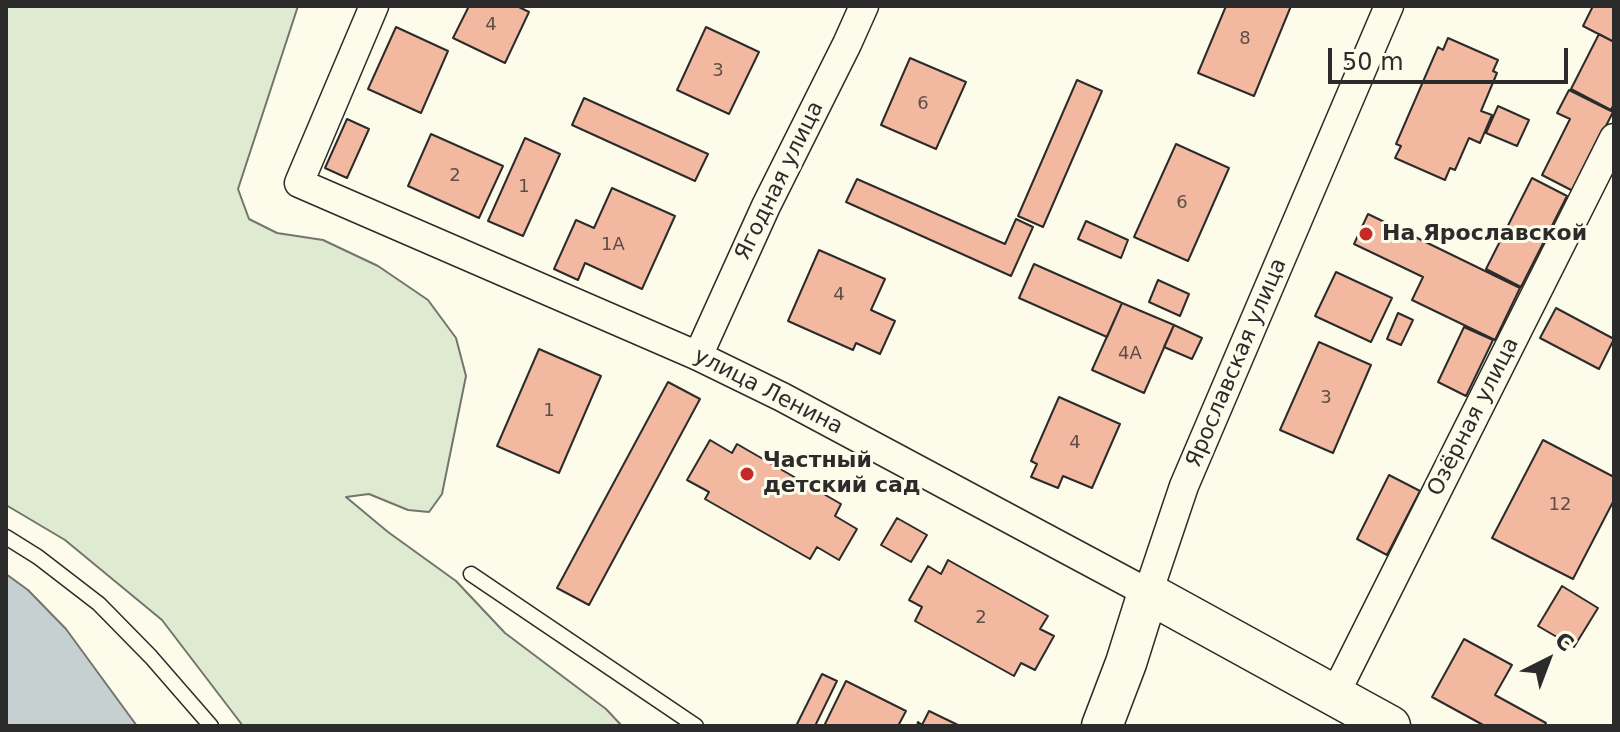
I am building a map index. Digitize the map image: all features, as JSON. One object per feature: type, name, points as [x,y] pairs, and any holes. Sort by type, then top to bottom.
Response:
[{"type":"main road","name":"улица Ленина","points":[[1148,593],[1390,726]]},
{"type":"main road","name":"Ярославская улица","points":[[1102,726],[1148,593]]},
{"type":"street","name":"улица Ленина","points":[[374,6],[299,183],[698,356],[782,397],[1148,593]]},
{"type":"street","name":"Ягодная улица","points":[[698,356],[766,206],[864,6]]},
{"type":"street","name":"Ярославская улица","points":[[1148,593],[1184,486],[1389,6]]},
{"type":"street","name":"Озёрная улица","points":[[1334,696],[1614,138]]},
{"type":"lane","points":[[6,537],[38,557],[99,604],[151,657],[211,726]]},
{"type":"lane","points":[[471,574],[696,726]]},
{"type":"green space","points":[[6,6],[298,6],[238,189],[249,219],[277,233],[323,240],[378,266],[428,300],[456,338],[466,376],[442,494],[429,512],[408,510],[369,494],[346,497],[456,581],[505,633],[606,709],[622,726],[243,726],[162,620],[65,540],[6,505]]},
{"type":"shaded area","points":[[6,574],[28,590],[66,629],[137,726],[6,726]]},
{"type":"building","points":[[469,6],[517,6],[529,12],[505,63],[453,38]]},
{"type":"building","points":[[1226,6],[1291,6],[1254,96],[1198,73]]},
{"type":"building","points":[[1593,6],[1614,6],[1614,42],[1583,26]]},
{"type":"building","points":[[396,27],[448,51],[421,113],[368,89]]},
{"type":"building","points":[[706,27],[759,52],[729,114],[677,90]]},
{"type":"building","points":[[1599,34],[1614,42],[1614,104],[1611,110],[1571,89]]},
{"type":"building","points":[[1448,38],[1498,60],[1493,71],[1497,73],[1481,111],[1492,115],[1480,143],[1469,138],[1455,170],[1450,168],[1445,180],[1395,158],[1401,146],[1396,144],[1438,47],[1443,50]]},
{"type":"building","points":[[910,58],[966,82],[936,149],[881,125]]},
{"type":"building","points":[[1077,80],[1102,91],[1043,227],[1018,216]]},
{"type":"building","points":[[1569,90],[1613,112],[1573,191],[1542,175],[1570,119],[1557,113]]},
{"type":"building","points":[[584,98],[708,154],[695,181],[572,125]]},
{"type":"building","points":[[1498,106],[1529,120],[1517,146],[1486,133]]},
{"type":"building","points":[[347,119],[369,129],[347,178],[325,168]]},
{"type":"building","points":[[431,134],[503,166],[479,218],[408,186]]},
{"type":"building","points":[[525,138],[560,154],[523,236],[488,221]]},
{"type":"building","points":[[1176,144],[1229,168],[1188,261],[1134,237]]},
{"type":"building","points":[[1532,178],[1567,196],[1521,287],[1486,269]]},
{"type":"building","points":[[857,179],[1005,244],[1016,219],[1033,227],[1011,276],[846,202]]},
{"type":"building","points":[[612,188],[675,216],[642,289],[585,263],[578,280],[554,269],[576,220],[594,228]]},
{"type":"building","points":[[1368,214],[1520,288],[1495,340],[1412,300],[1423,277],[1354,244]]},
{"type":"building","points":[[1086,221],[1128,240],[1121,258],[1078,239]]},
{"type":"building","points":[[819,250],[885,279],[871,310],[895,321],[880,354],[856,343],[853,350],[788,321]]},
{"type":"building","points":[[1034,264],[1122,303],[1107,337],[1019,298]]},
{"type":"building","points":[[1336,272],[1392,298],[1371,342],[1315,316]]},
{"type":"building","points":[[1158,280],[1189,294],[1180,316],[1149,302]]},
{"type":"building","points":[[1122,303],[1174,325],[1144,393],[1092,370]]},
{"type":"building","points":[[1556,308],[1614,339],[1599,369],[1540,338]]},
{"type":"building","points":[[1398,313],[1413,320],[1401,345],[1387,339]]},
{"type":"building","points":[[1174,325],[1202,338],[1192,359],[1164,347]]},
{"type":"building","points":[[1464,327],[1493,340],[1466,396],[1438,382]]},
{"type":"building","points":[[1319,342],[1371,365],[1333,453],[1280,430]]},
{"type":"building","points":[[539,349],[601,376],[559,473],[497,446]]},
{"type":"building","points":[[668,382],[700,399],[589,605],[557,588]]},
{"type":"building","points":[[1059,397],[1120,424],[1092,488],[1063,476],[1058,488],[1031,477],[1037,464],[1031,461]]},
{"type":"building","points":[[710,440],[732,453],[737,444],[841,504],[835,516],[857,529],[839,560],[817,547],[810,559],[705,499],[709,492],[687,480]]},
{"type":"building","points":[[1543,440],[1614,477],[1614,500],[1573,579],[1492,538]]},
{"type":"building","points":[[1389,475],[1420,491],[1387,555],[1357,539]]},
{"type":"building","points":[[897,518],[927,535],[911,562],[881,545]]},
{"type":"building","points":[[948,560],[1048,616],[1040,629],[1054,636],[1035,670],[1021,663],[1014,676],[915,621],[922,607],[909,600],[928,566],[941,574]]},
{"type":"building","points":[[1562,586],[1598,608],[1574,647],[1538,626]]},
{"type":"building","points":[[1464,639],[1512,665],[1495,695],[1546,723],[1544,726],[1485,726],[1432,697]]},
{"type":"building","points":[[822,674],[837,681],[815,726],[796,726]]},
{"type":"building","points":[[846,681],[906,711],[898,726],[824,726]]},
{"type":"building","points":[[929,711],[960,726],[917,726],[918,722],[922,725]]},
{"type":"place","name":"На Ярославской","points":[[1366,234]]},
{"type":"place","name":"Частный детский сад","points":[[747,474]]}]
